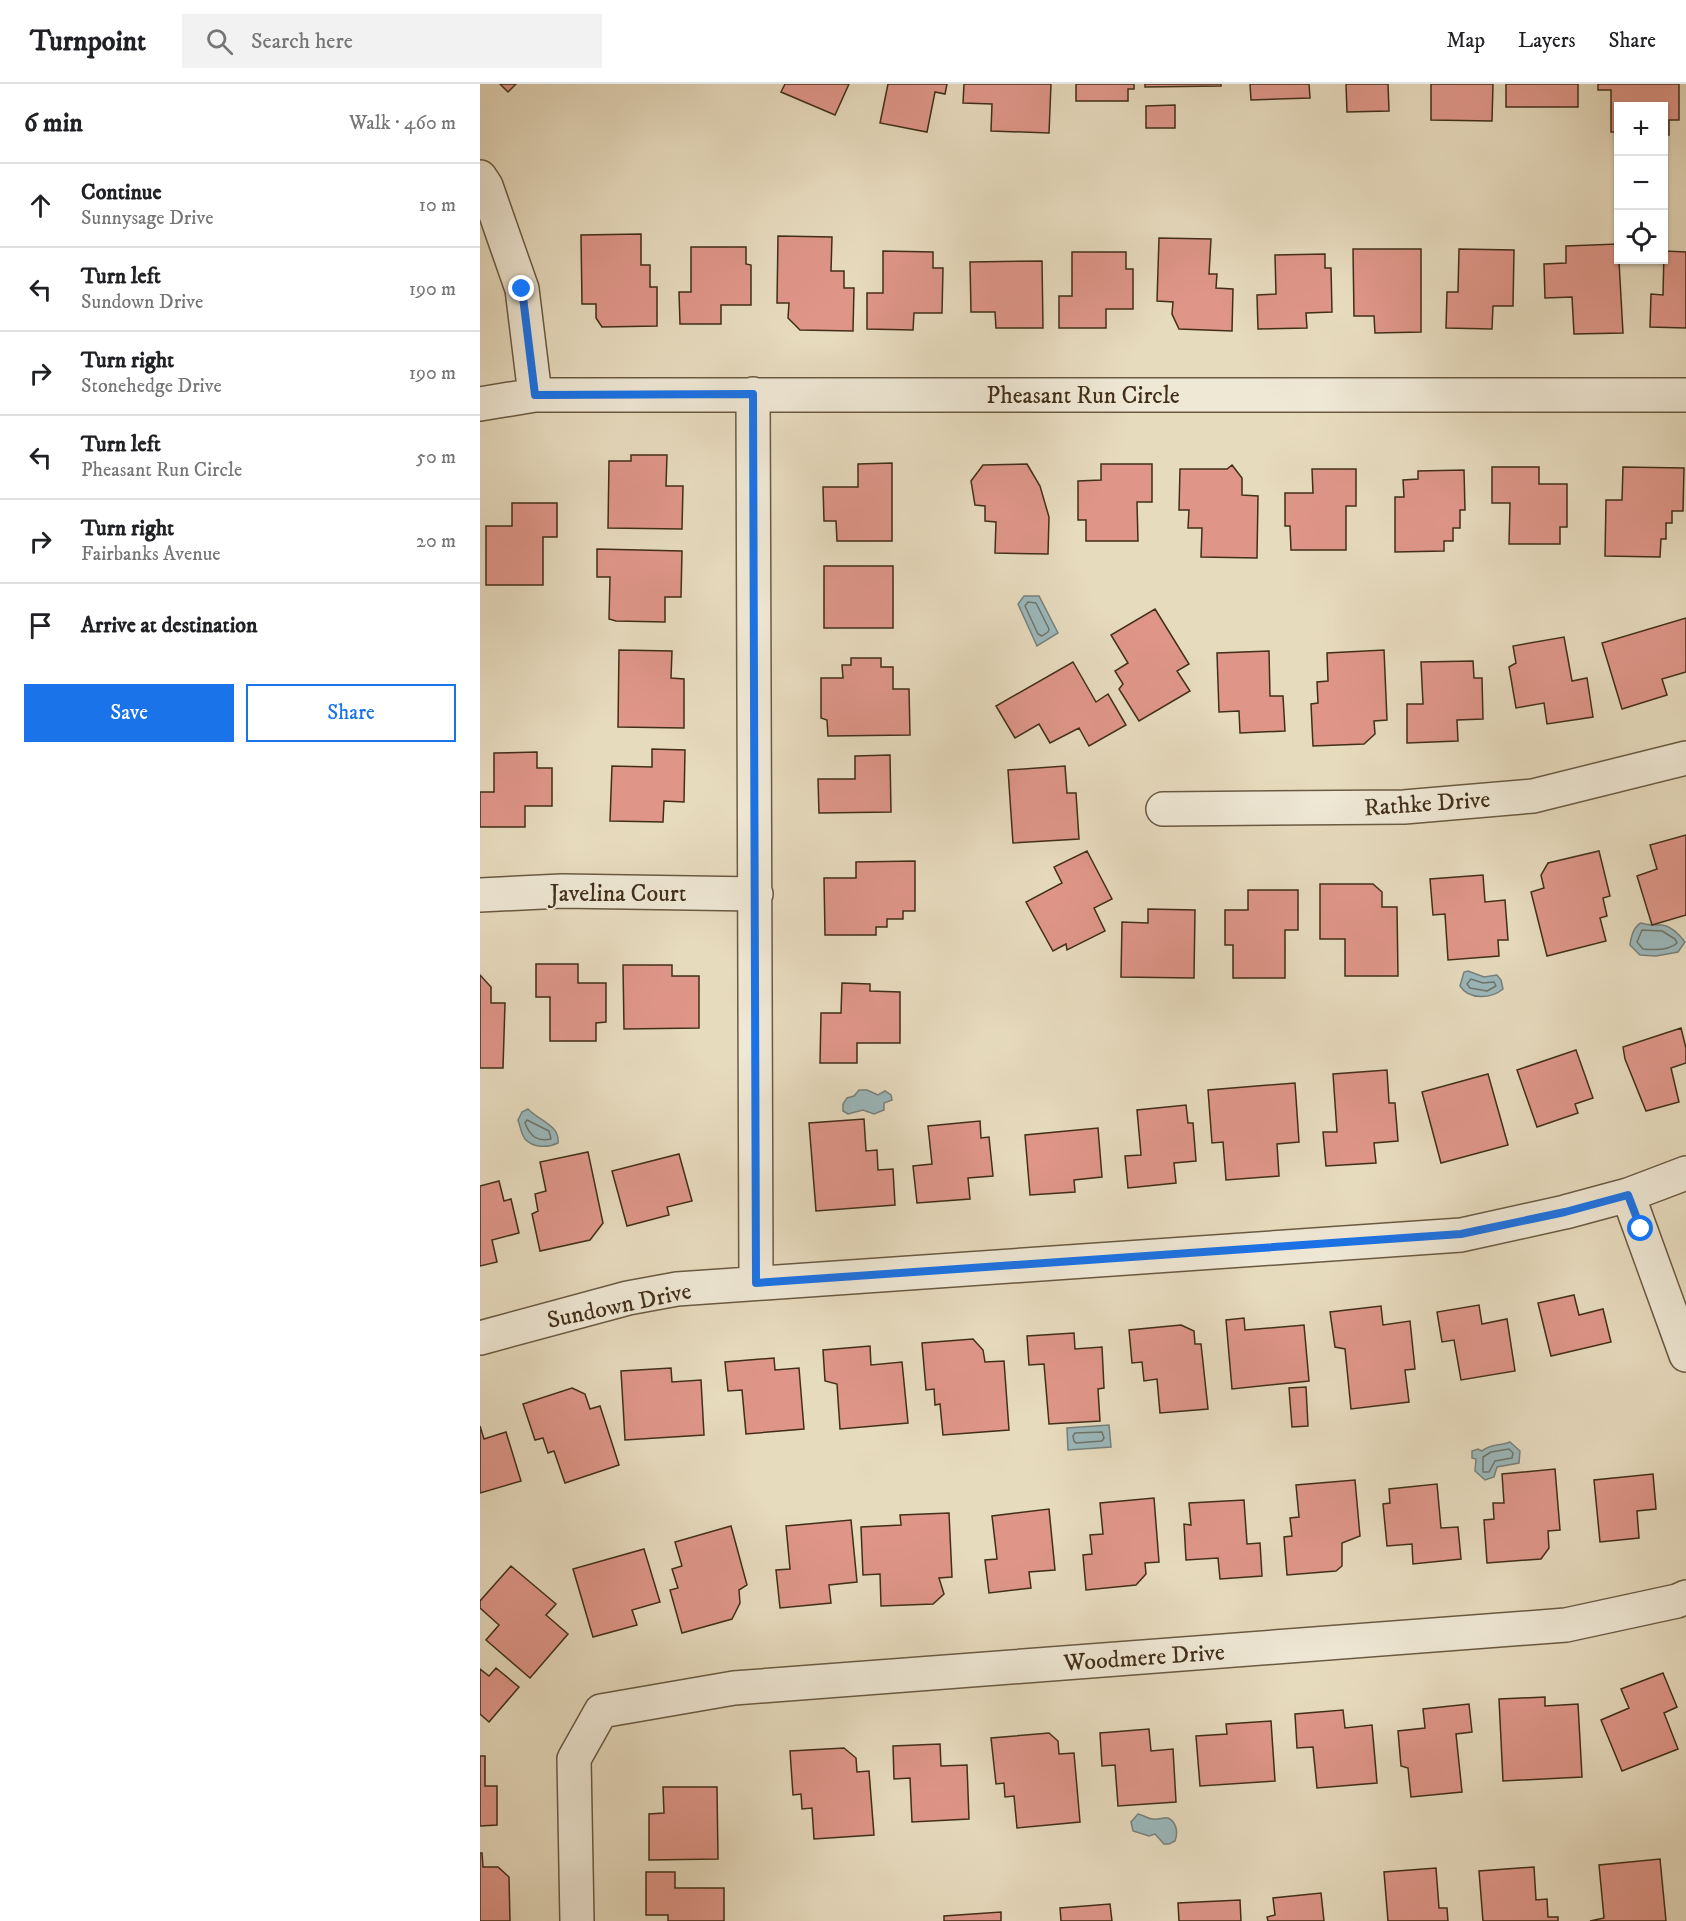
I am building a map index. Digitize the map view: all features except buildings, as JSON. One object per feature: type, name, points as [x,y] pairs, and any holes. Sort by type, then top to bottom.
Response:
[{"type":"street","points":[[480,177],[522,289],[535,395]]},
{"type":"street","points":[[753,394],[756,1283]]},
{"type":"street","name":"Pheasant Run Circle","points":[[480,404],[535,395],[1686,395]]},
{"type":"street","name":"Rathke Drive","points":[[1163,809],[1404,807],[1533,796],[1686,758]]},
{"type":"street","name":"Javelina Court","points":[[480,895],[562,891],[756,894]]},
{"type":"street","name":"Sundown Drive","points":[[480,1338],[628,1298],[677,1289],[1461,1234],[1565,1212],[1628,1195],[1686,1173]]},
{"type":"street","points":[[1628,1195],[1686,1355]]},
{"type":"street","name":"Woodmere Drive","points":[[577,1921],[574,1759],[601,1711],[734,1688],[1566,1625],[1677,1601],[1686,1597]]},
{"type":"water","points":[[1024,596],[1039,596],[1058,633],[1037,646],[1018,604]]},
{"type":"water","points":[[1641,923],[1668,927],[1685,942],[1678,952],[1656,956],[1640,955],[1630,945],[1634,930]]},
{"type":"water","points":[[1468,971],[1484,977],[1497,975],[1503,989],[1486,996],[1469,994],[1460,986],[1464,972]]},
{"type":"water","points":[[859,1090],[867,1090],[878,1095],[885,1091],[891,1095],[892,1100],[884,1103],[884,1110],[874,1114],[863,1110],[848,1114],[843,1111],[843,1104],[847,1098],[854,1096]]},
{"type":"water","points":[[528,1109],[552,1127],[558,1137],[558,1143],[541,1146],[525,1139],[518,1120],[522,1112]]},
{"type":"water","points":[[1109,1425],[1111,1447],[1068,1450],[1067,1428]]},
{"type":"water","points":[[1510,1442],[1520,1451],[1519,1463],[1497,1467],[1494,1477],[1485,1480],[1475,1471],[1476,1459],[1472,1458],[1472,1451],[1478,1449],[1482,1451],[1488,1447]]},
{"type":"water","points":[[1138,1814],[1151,1819],[1168,1818],[1171,1820],[1176,1828],[1175,1841],[1164,1844],[1155,1834],[1149,1836],[1133,1831],[1131,1822]]},
{"type":"route","points":[[522,289],[535,395],[753,394],[756,1283],[1249,1251],[1461,1234],[1565,1212],[1628,1195],[1641,1229]]}]
